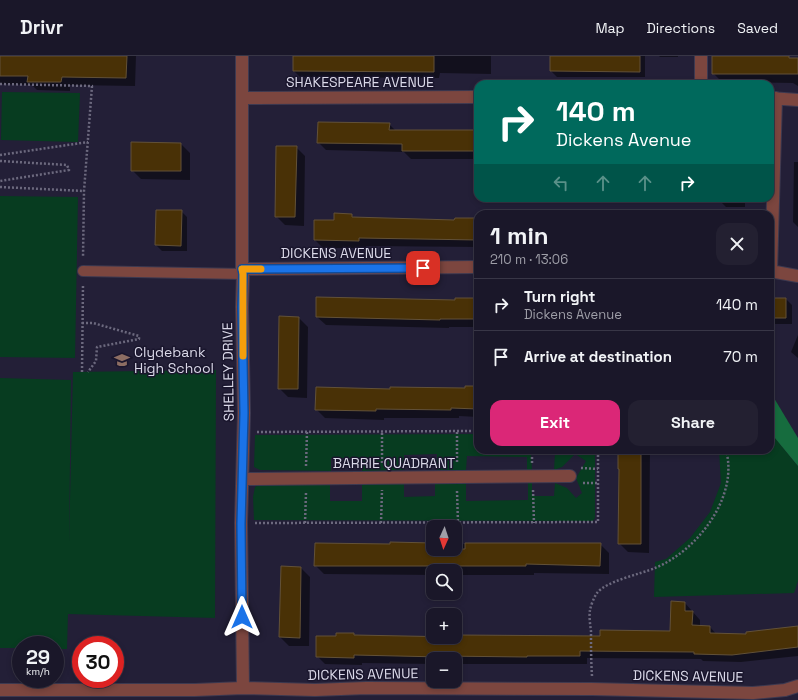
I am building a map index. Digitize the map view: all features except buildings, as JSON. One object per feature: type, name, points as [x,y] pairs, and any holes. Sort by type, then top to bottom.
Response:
[{"type":"street","name":"SHELLEY DRIVE","points":[[242,56],[244,432],[241,524],[243,688]]},
{"type":"street","points":[[700,80],[701,56]]},
{"type":"street","name":"SHAKESPEARE AVENUE","points":[[243,98],[474,97]]},
{"type":"street","points":[[774,98],[798,100]]},
{"type":"street","name":"DICKENS AVENUE","points":[[243,272],[474,267]]},
{"type":"street","points":[[774,272],[798,276]]},
{"type":"street","name":"BARRIE QUADRANT","points":[[243,479],[570,476]]},
{"type":"street","name":"DICKENS AVENUE","points":[[0,690],[194,690],[243,688],[315,690],[366,688],[592,689],[642,695],[753,693],[785,690],[798,686]]},
{"type":"lane","points":[[83,271],[243,272]]},
{"type":"path","points":[[0,84],[92,86],[84,191],[0,187]]},
{"type":"path","points":[[0,155],[88,142]]},
{"type":"path","points":[[0,161],[67,165],[69,170],[0,181]]},
{"type":"path","points":[[82,323],[93,323],[139,336],[139,339],[96,347],[96,361],[88,372]]},
{"type":"path","points":[[82,350],[82,372]]},
{"type":"path","points":[[244,432],[474,431]]},
{"type":"path","points":[[241,524],[598,522],[598,454]]},
{"type":"path","points":[[592,689],[590,608],[597,592],[616,580],[656,568],[676,556],[699,536],[722,503],[727,481],[727,454]]},
{"type":"green space","points":[[2,92],[80,93],[78,142],[1,140]]},
{"type":"green space","points":[[0,196],[78,197],[75,358],[0,357]]},
{"type":"green space","points":[[216,370],[215,618],[68,614],[67,649],[64,649],[64,636],[12,636],[12,648],[0,648],[0,378],[71,380],[69,543],[73,372]]},
{"type":"green space","points":[[774,398],[798,438],[798,466],[774,437]]},
{"type":"green space","points":[[474,434],[474,454],[531,454],[532,471],[527,470],[527,457],[467,456],[466,470],[437,470],[437,454],[404,455],[404,470],[362,471],[363,458],[331,458],[331,471],[260,470],[254,467],[255,435]]},
{"type":"green space","points":[[774,437],[798,466],[798,581],[794,593],[654,597],[655,562],[666,559],[690,538],[710,512],[721,483],[719,454],[774,454]]},
{"type":"green space","points":[[555,454],[575,454],[562,467],[554,470]]},
{"type":"green space","points":[[575,454],[595,454],[595,518],[593,521],[254,520],[253,497],[255,487],[260,484],[330,484],[330,501],[362,501],[362,484],[404,483],[404,497],[435,496],[435,483],[466,483],[466,501],[528,500],[528,483],[532,483],[532,496],[554,496],[555,483],[567,488],[576,498],[582,493],[576,478],[586,461]]},
{"type":"slow traffic","points":[[243,356],[242,269],[261,269]]},
{"type":"place","name":"Clydebank High School","points":[[122,360]]},
{"type":"route","points":[[242,617],[241,524],[244,432],[242,269],[423,268]]}]
